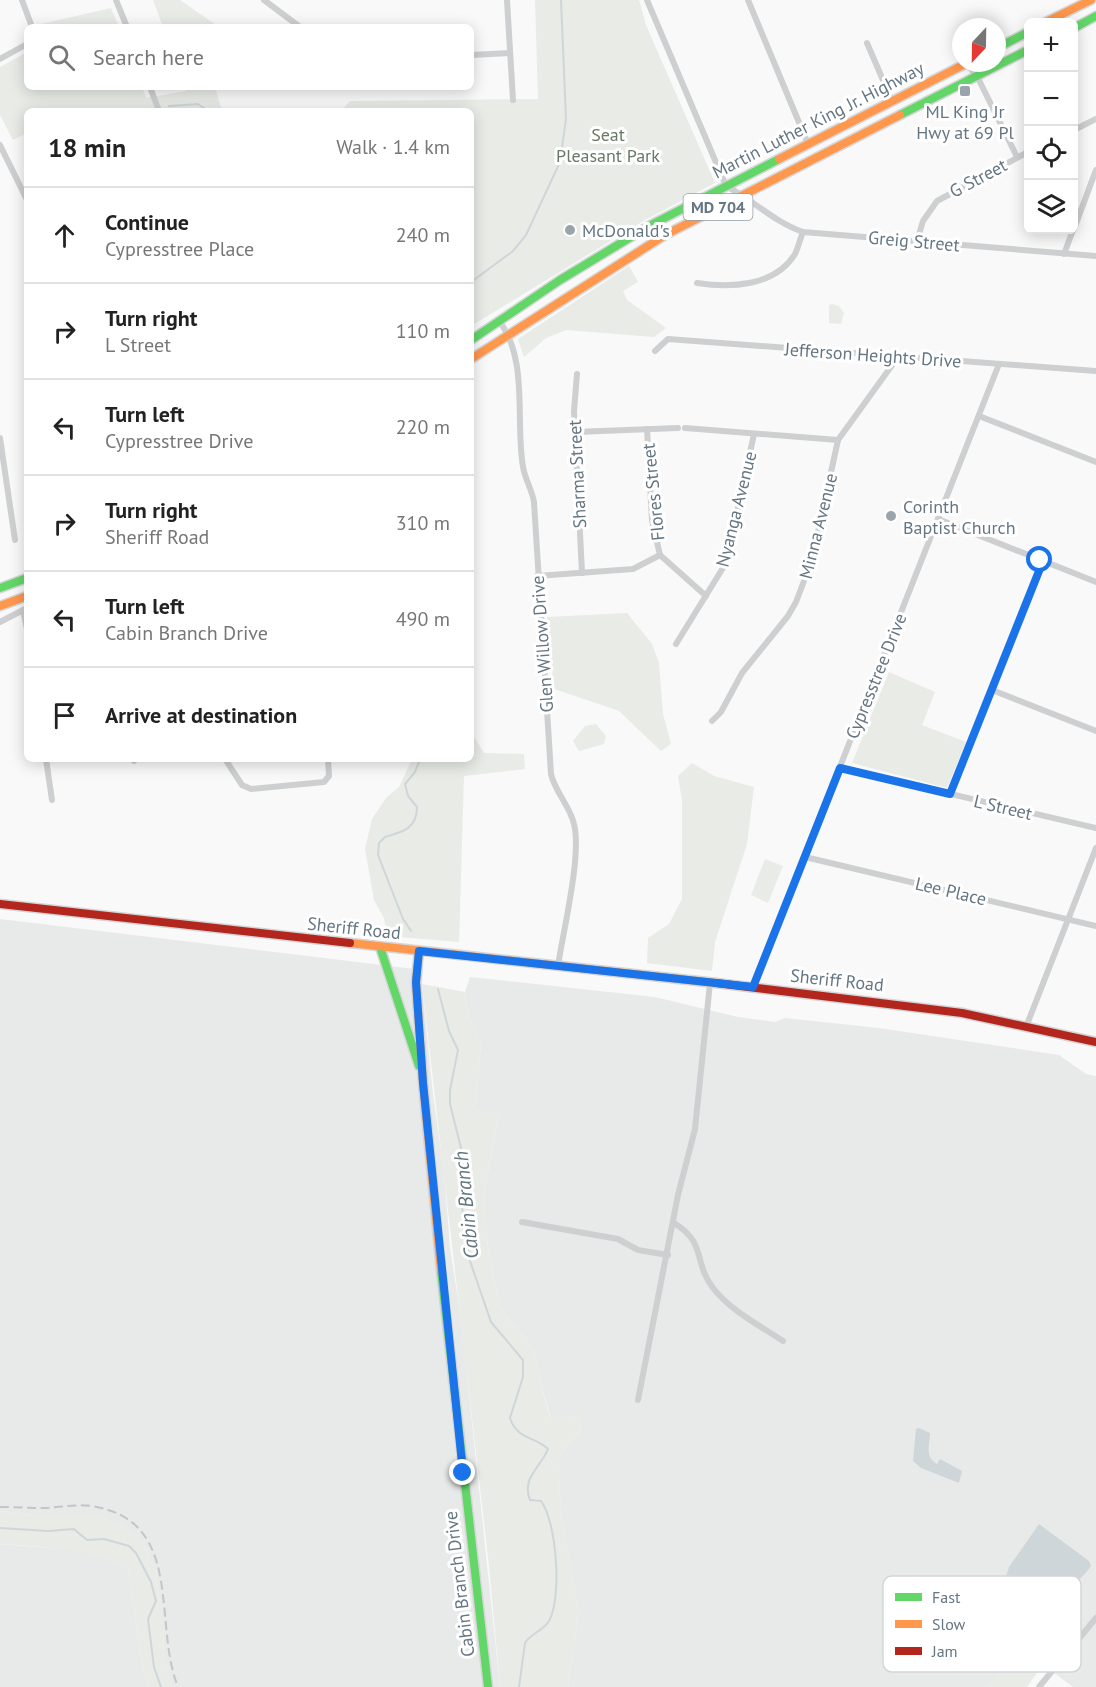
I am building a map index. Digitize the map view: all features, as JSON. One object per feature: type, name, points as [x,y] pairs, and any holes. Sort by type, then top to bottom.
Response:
[{"type":"main road","points":[[1055,18],[1091,0]]},
{"type":"main road","points":[[1078,26],[1096,16]]},
{"type":"main road","points":[[1006,44],[1024,34]]},
{"type":"main road","name":"Martin Luther King Jr. Highway","points":[[474,357],[654,241],[1024,52]]},
{"type":"main road","name":"Martin Luther King Jr. Highway","points":[[474,338],[625,239],[952,70]]},
{"type":"main road","points":[[0,588],[24,579]]},
{"type":"main road","points":[[0,606],[24,597]]},
{"type":"main road","name":"Sheriff Road","points":[[0,904],[924,1006],[1096,1042]]},
{"type":"main road","name":"Cabin Branch Drive","points":[[380,947],[409,1029],[423,1083]]},
{"type":"main road","name":"Cabin Branch Drive","points":[[419,951],[416,982],[423,1083],[444,1299],[488,1687]]},
{"type":"street","points":[[22,0],[31,24]]},
{"type":"street","points":[[116,0],[126,24]]},
{"type":"street","points":[[264,0],[296,24]]},
{"type":"street","points":[[507,0],[513,100]]},
{"type":"street","points":[[647,0],[726,186],[744,195]]},
{"type":"street","points":[[757,0],[749,2],[808,144]]},
{"type":"street","points":[[867,44],[892,101]]},
{"type":"street","points":[[0,59],[24,46]]},
{"type":"street","points":[[474,55],[510,53]]},
{"type":"street","points":[[974,72],[1017,157]]},
{"type":"street","points":[[151,90],[158,108]]},
{"type":"street","points":[[1078,128],[1096,119]]},
{"type":"street","points":[[0,145],[24,194]]},
{"type":"street","name":"G Street","points":[[917,242],[923,221],[937,201],[1024,154]]},
{"type":"street","points":[[1078,216],[1096,170]]},
{"type":"street","name":"Greig Street","points":[[744,195],[778,222],[803,232],[1096,256]]},
{"type":"street","points":[[697,283],[733,286],[765,278],[795,255],[803,232]]},
{"type":"street","points":[[1064,254],[1071,234]]},
{"type":"street","name":"Glen Willow Drive","points":[[498,321],[508,333],[516,361],[523,468],[534,502],[551,774],[570,812],[576,832],[558,966]]},
{"type":"street","name":"Jefferson Heights Drive","points":[[655,351],[668,339],[1096,371]]},
{"type":"street","name":"Minna Avenue","points":[[712,721],[721,711],[750,661],[788,616],[802,590],[812,560],[838,441],[898,357]]},
{"type":"street","name":"Cypresstree Drive","points":[[753,987],[999,364]]},
{"type":"street","name":"Sharma Street","points":[[577,374],[575,432],[582,573]]},
{"type":"street","points":[[979,416],[1096,462]]},
{"type":"street","points":[[575,432],[682,428],[838,441]]},
{"type":"street","name":"Flores Street","points":[[647,429],[652,520],[660,555]]},
{"type":"street","name":"Nyanga Avenue","points":[[676,644],[727,560],[754,434]]},
{"type":"street","points":[[0,438],[3,474],[15,540]]},
{"type":"street","points":[[938,519],[1096,582]]},
{"type":"street","points":[[537,576],[633,569],[660,555],[706,596]]},
{"type":"street","points":[[950,794],[1043,561]]},
{"type":"street","points":[[0,621],[24,609]]},
{"type":"street","points":[[992,690],[1096,731]]},
{"type":"street","points":[[46,762],[52,800]]},
{"type":"street","points":[[227,762],[242,785],[251,789],[327,780],[328,762]]},
{"type":"street","name":"L Street","points":[[840,768],[1096,828]]},
{"type":"street","points":[[1026,1027],[1096,848]]},
{"type":"street","name":"Lee Place","points":[[805,857],[1096,926]]},
{"type":"street","points":[[638,1400],[682,1175],[695,1130],[710,982]]},
{"type":"street","points":[[522,1222],[618,1239],[638,1250],[668,1255]]},
{"type":"street","points":[[674,1223],[695,1239],[713,1287],[741,1314],[783,1341]]},
{"type":"street","points":[[1081,1636],[1096,1618]]},
{"type":"street","points":[[1039,1687],[1051,1672]]},
{"type":"shaded area","points":[[0,919],[423,970],[422,984],[433,1094],[444,1172],[450,1248],[461,1318],[500,1687],[172,1687],[164,1660],[163,1624],[156,1572],[143,1543],[123,1525],[96,1515],[31,1515],[0,1511]]},
{"type":"shaded area","points":[[470,977],[655,997],[738,1017],[775,1022],[785,1018],[879,1028],[1059,1055],[1086,1074],[1096,1076],[1096,1687],[1073,1687],[1053,1672],[1081,1672],[1081,1576],[883,1576],[883,1672],[1000,1672],[988,1687],[568,1687],[579,1613],[561,1516],[558,1460],[567,1445],[582,1430],[582,1416],[551,1418],[539,1378],[534,1349],[500,1307],[488,1247],[483,1200],[499,1114],[475,1110],[481,1044],[468,1015],[465,992]]},
{"type":"shaded area","points":[[916,1429],[930,1433],[929,1454],[933,1461],[937,1464],[940,1459],[962,1471],[959,1483],[921,1468],[913,1461]]},
{"type":"shaded area","points":[[1039,1524],[1089,1561],[1091,1566],[1081,1578],[1081,1576],[1006,1576],[1009,1567]]},
{"type":"shaded area","points":[[0,1544],[77,1550],[106,1558],[128,1569],[142,1666],[149,1687],[0,1687]]},
{"type":"green space","points":[[153,0],[180,0],[215,24],[162,24]]},
{"type":"green space","name":"Seat Pleasant Park","points":[[535,0],[639,0],[646,25],[715,183],[645,220],[474,324],[474,108],[344,108],[350,101],[538,99]]},
{"type":"green space","points":[[111,8],[118,24],[41,24]]},
{"type":"green space","points":[[24,54],[24,90],[143,90],[146,98],[186,90],[216,90],[221,108],[24,108],[24,134],[13,140],[0,115],[0,67]]},
{"type":"green space","points":[[629,266],[638,282],[623,291],[627,300],[666,328],[654,337],[566,330],[546,338],[524,357],[518,339]]},
{"type":"green space","points":[[829,305],[839,306],[844,313],[841,324],[829,323]]},
{"type":"green space","points":[[627,613],[652,644],[659,663],[663,714],[671,744],[661,751],[619,711],[554,689],[547,617]]},
{"type":"green space","points":[[889,672],[935,692],[922,725],[966,742],[947,788],[852,763]]},
{"type":"green space","points":[[596,724],[606,736],[604,744],[579,751],[573,741],[585,726]]},
{"type":"green space","points":[[474,737],[484,753],[524,754],[525,769],[464,776],[459,942],[387,936],[384,918],[374,900],[365,849],[372,819],[386,798],[399,787],[411,762],[474,762]]},
{"type":"green space","points":[[692,763],[714,776],[754,787],[747,844],[715,942],[712,971],[647,963],[648,938],[669,924],[682,899],[682,800],[678,776]]},
{"type":"green space","points":[[765,859],[783,866],[768,903],[751,895]]},
{"type":"green space","points":[[422,984],[465,992],[468,1015],[481,1044],[475,1110],[499,1113],[483,1200],[488,1247],[500,1307],[534,1349],[550,1417],[582,1416],[582,1430],[567,1445],[558,1460],[561,1516],[579,1613],[568,1687],[500,1687],[489,1566]]},
{"type":"green space","points":[[0,1511],[31,1515],[96,1514],[123,1525],[143,1543],[156,1572],[163,1624],[164,1660],[172,1687],[149,1687],[142,1666],[128,1569],[81,1553],[0,1544]]},
{"type":"green space","points":[[1000,1672],[1037,1672],[1027,1687],[988,1687]]},
{"type":"waterway","name":"Cabin Branch","points":[[474,280],[513,251],[526,235],[560,162],[566,119],[561,0]]},
{"type":"waterway","points":[[169,106],[198,104],[204,108]]},
{"type":"waterway","name":"Cabin Branch","points":[[411,931],[403,919],[378,855],[379,843],[385,837],[403,831],[414,820],[417,807],[408,796],[405,784],[415,772],[419,762]]},
{"type":"waterway","name":"Cabin Branch","points":[[438,989],[449,1031],[458,1050],[450,1090],[450,1104],[463,1156],[461,1200],[470,1261],[491,1322],[523,1360],[523,1377],[510,1418],[517,1430],[548,1449],[530,1479],[528,1492],[530,1500],[541,1501],[551,1526],[556,1561],[555,1596],[549,1621],[525,1643],[519,1687]]},
{"type":"waterway","points":[[0,1528],[48,1531],[74,1529],[87,1540],[104,1539],[129,1546],[136,1553],[151,1582],[156,1601],[148,1619],[154,1667],[161,1687]]},
{"type":"railway","points":[[0,1507],[91,1506],[121,1515],[141,1531],[153,1553],[160,1578],[171,1661],[178,1687]]},
{"type":"traffic: fast","points":[[1078,26],[1096,16]]},
{"type":"traffic: fast","points":[[1006,43],[1024,34]]},
{"type":"traffic: fast","points":[[900,115],[1024,52]]},
{"type":"traffic: fast","points":[[474,338],[560,280],[649,226],[779,159]]},
{"type":"traffic: fast","points":[[0,588],[24,579]]},
{"type":"traffic: fast","points":[[380,947],[419,1066]]},
{"type":"traffic: fast","points":[[441,1271],[488,1687]]},
{"type":"traffic: slow","points":[[1054,18],[1091,0]]},
{"type":"traffic: slow","points":[[779,159],[952,71]]},
{"type":"traffic: slow","points":[[474,357],[665,235],[900,115]]},
{"type":"traffic: slow","points":[[0,606],[24,597]]},
{"type":"traffic: slow","points":[[350,943],[716,983]]},
{"type":"traffic: slow","points":[[419,951],[416,982],[441,1271]]},
{"type":"traffic: jam","points":[[0,904],[350,943]]},
{"type":"traffic: jam","points":[[716,983],[962,1013],[1096,1042]]},
{"type":"place","name":"ML King Jr Hwy at 69 Pl","points":[[965,91]]},
{"type":"place","name":"McDonald's","points":[[570,230]]},
{"type":"place","name":"Corinth Baptist Church","points":[[891,516]]},
{"type":"route","points":[[463,1473],[423,1083],[416,982],[419,951],[753,987],[840,768],[950,794],[1043,561],[1040,560]]}]
